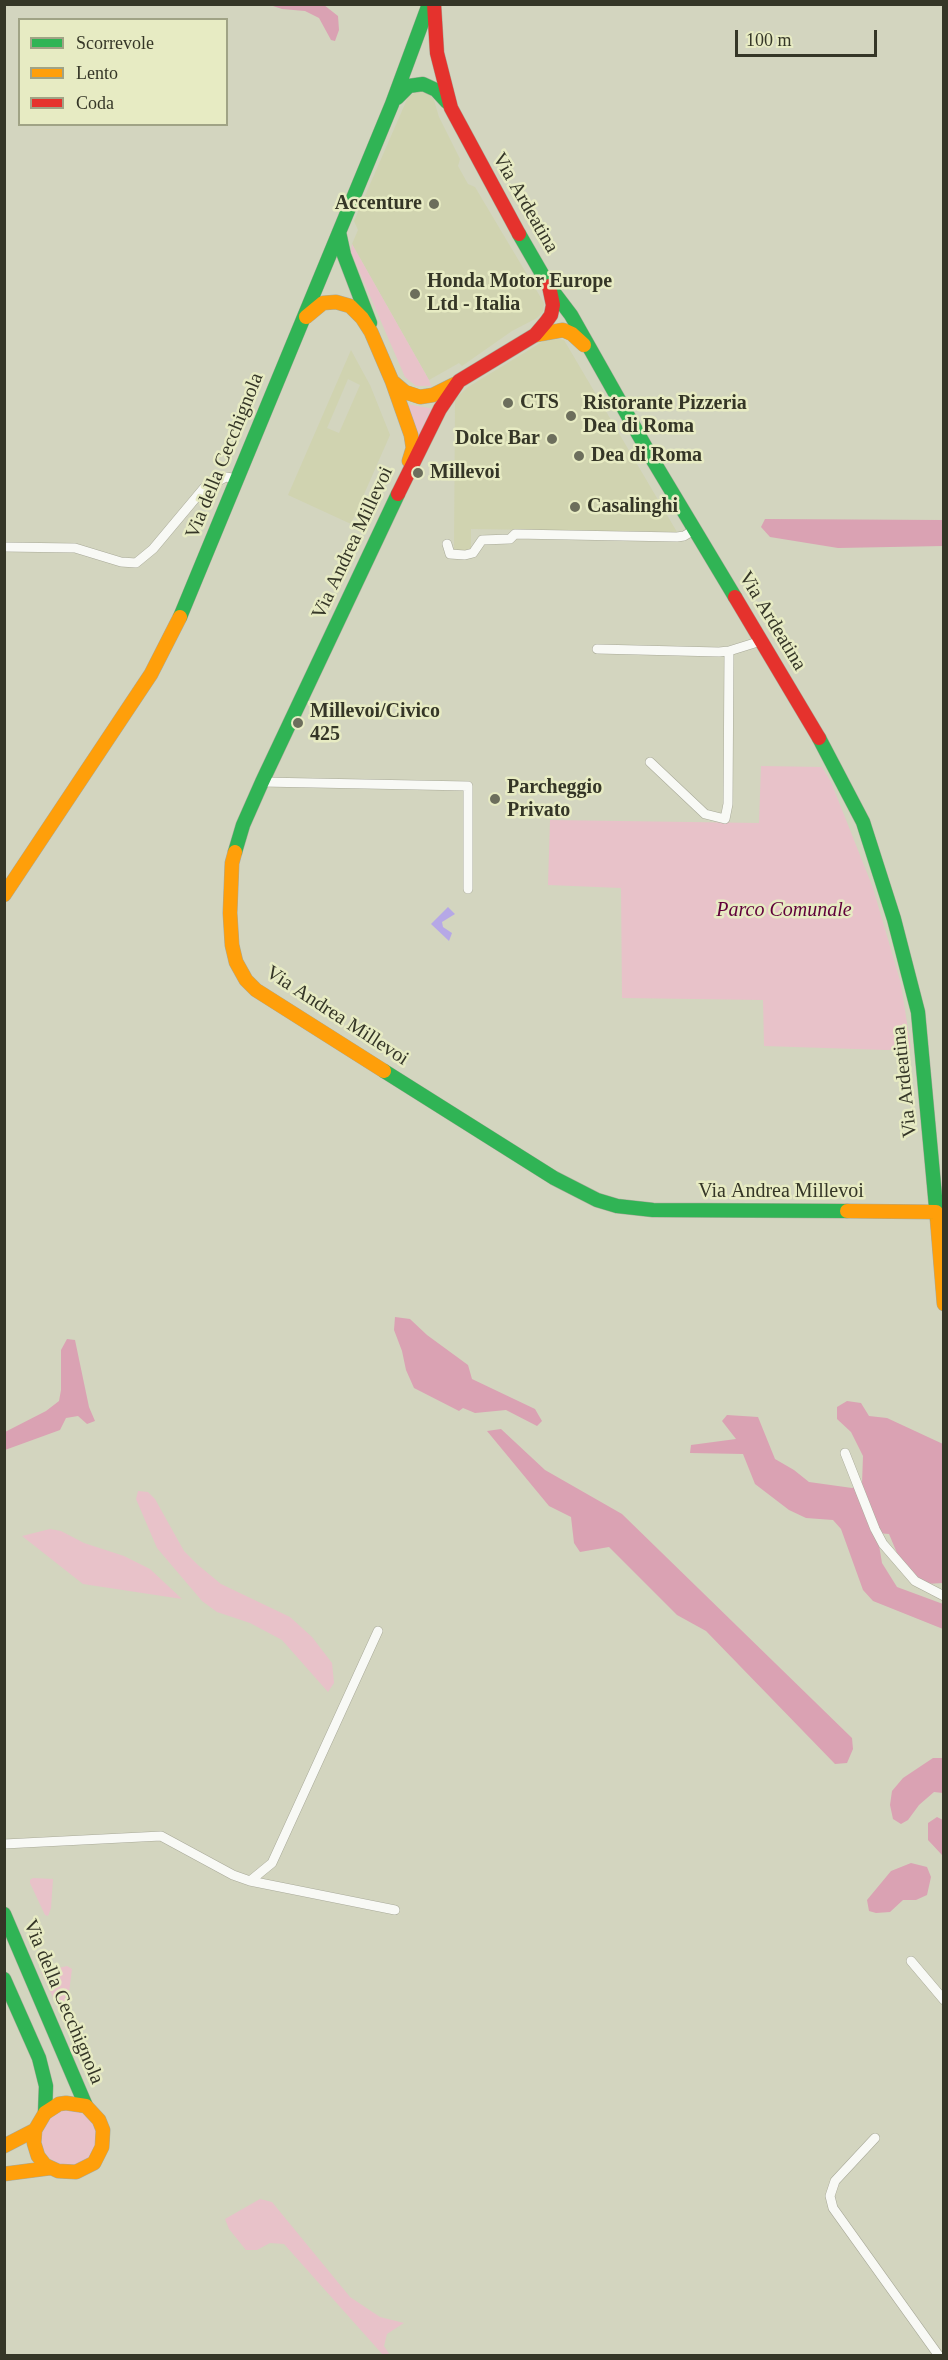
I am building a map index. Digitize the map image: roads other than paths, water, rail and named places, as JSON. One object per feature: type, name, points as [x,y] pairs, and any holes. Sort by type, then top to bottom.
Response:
[{"type":"street","name":"Via della Cecchignola","points":[[4,895],[151,674],[177,625],[392,104],[429,4]]},
{"type":"street","name":"Via Ardeatina","points":[[434,4],[439,65],[451,108],[549,286],[564,304],[694,530],[848,788],[865,827],[888,899],[918,1012],[944,1304]]},
{"type":"street","points":[[392,104],[406,88],[419,84],[431,86],[451,108]]},
{"type":"street","points":[[339,232],[344,255],[367,312],[371,332],[392,381],[412,441],[407,472]]},
{"type":"street","points":[[535,334],[552,312],[553,298],[549,286]]},
{"type":"street","points":[[300,326],[318,306],[329,302],[339,302],[355,310],[371,332]]},
{"type":"street","points":[[535,334],[552,330],[565,331],[574,335],[589,350]]},
{"type":"street","name":"Via Andrea Millevoi","points":[[535,334],[459,381],[440,409],[407,472],[243,825],[232,863],[230,913],[232,945],[236,962],[246,980],[256,990],[554,1178],[597,1200],[617,1206],[654,1210],[936,1212]]},
{"type":"street","points":[[392,381],[405,392],[420,397],[433,395],[459,381]]},
{"type":"street","points":[[4,547],[75,548],[121,562],[136,563],[153,549],[204,488],[226,477],[237,479]]},
{"type":"street","points":[[447,544],[450,554],[465,555],[473,553],[482,540],[510,539],[515,534],[677,537],[694,530]]},
{"type":"street","points":[[597,649],[729,651],[761,641]]},
{"type":"street","points":[[650,762],[705,814],[725,819],[728,804],[729,651]]},
{"type":"street","points":[[262,782],[468,786],[468,889]]},
{"type":"street","points":[[845,1453],[874,1529],[883,1544],[915,1581],[944,1596]]},
{"type":"street","points":[[250,1881],[272,1863],[378,1631]]},
{"type":"street","points":[[6,1845],[34,1841],[161,1836],[233,1875],[250,1881],[395,1910]]},
{"type":"street","name":"Via della Cecchignola","points":[[4,1914],[86,2106]]},
{"type":"street","points":[[911,1961],[944,2000]]},
{"type":"street","points":[[4,1980],[39,2058],[46,2086],[45,2113]]},
{"type":"street","points":[[59,2104],[86,2106],[99,2120],[103,2130],[102,2148],[94,2163],[76,2172],[58,2171],[45,2165],[38,2156],[34,2143],[35,2130],[45,2113],[59,2104]]},
{"type":"street","points":[[4,2146],[35,2130]]},
{"type":"street","points":[[875,2138],[835,2181],[830,2196],[833,2208],[939,2355]]},
{"type":"street","points":[[4,2174],[50,2168]]},
{"type":"place","name":"Accenture","points":[[434,204]]},
{"type":"place","name":"Honda Motor Europe Ltd - Italia","points":[[415,294]]},
{"type":"place","name":"CTS","points":[[508,403]]},
{"type":"place","name":"Ristorante Pizzeria Dea di Roma","points":[[571,416]]},
{"type":"place","name":"Dolce Bar","points":[[552,439]]},
{"type":"place","name":"Dea di Roma","points":[[579,456]]},
{"type":"place","name":"Millevoi","points":[[418,473]]},
{"type":"place","name":"Casalinghi","points":[[575,507]]},
{"type":"place","name":"Millevoi/Civico 425","points":[[298,723]]},
{"type":"place","name":"Parcheggio Privato","points":[[495,799]]},
{"type":"park label","name":"Parco Comunale","points":[[784,911]]}]
